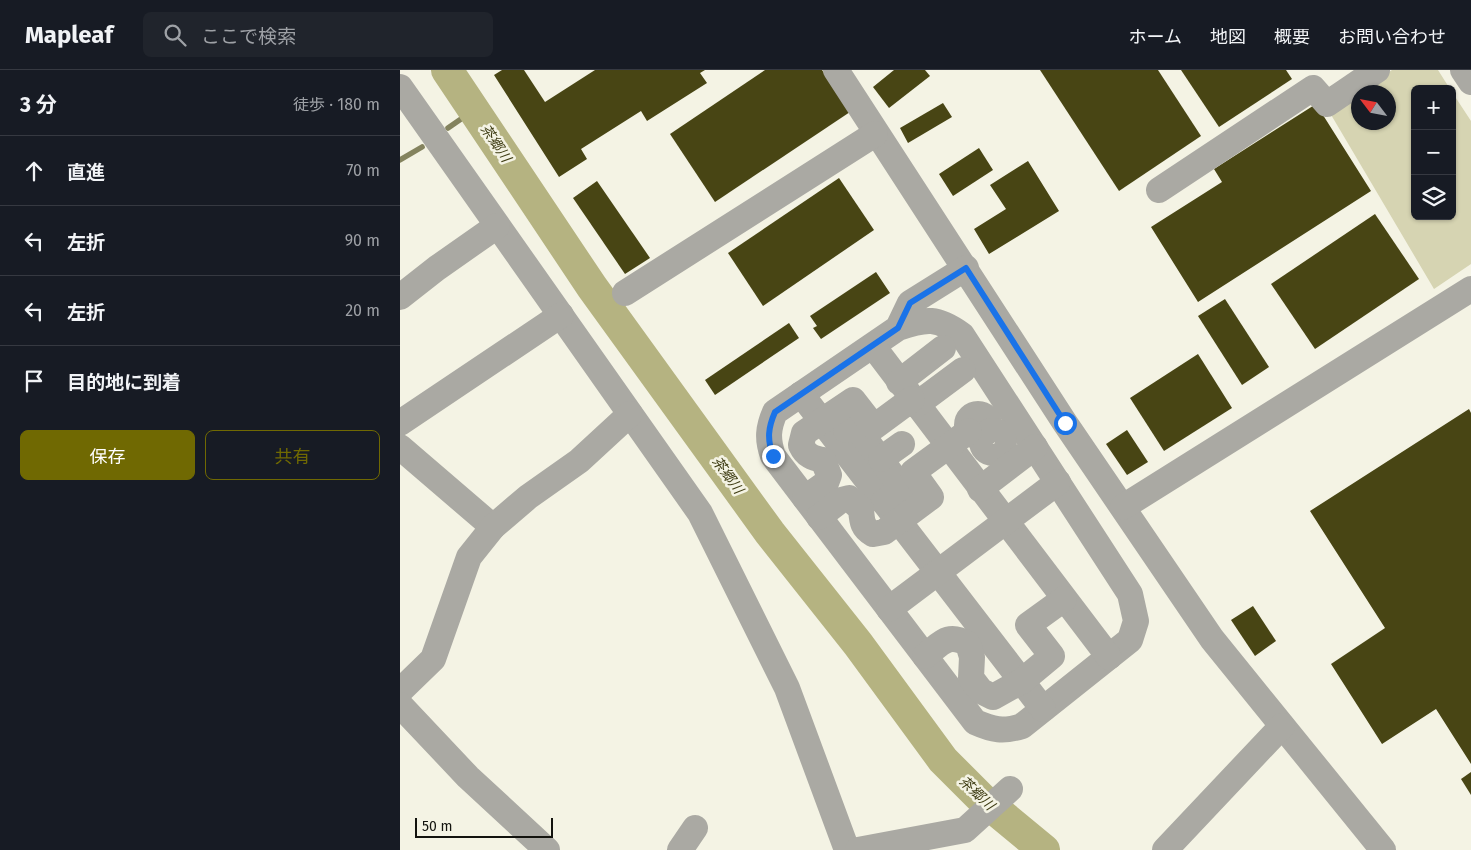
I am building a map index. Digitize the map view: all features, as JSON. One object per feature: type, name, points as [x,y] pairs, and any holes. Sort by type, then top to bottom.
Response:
[{"type":"street","points":[[836,70],[1065,423],[1212,639],[1383,850]]},
{"type":"street","points":[[1159,190],[1314,88],[1327,104],[1377,70]]},
{"type":"street","points":[[1463,70],[1471,82]]},
{"type":"street","points":[[400,87],[700,513],[787,688],[847,850]]},
{"type":"street","points":[[625,293],[876,134]]},
{"type":"street","points":[[400,297],[437,268],[497,226]]},
{"type":"street","points":[[898,328],[910,303],[966,268]]},
{"type":"street","points":[[1123,506],[1471,289]]},
{"type":"street","points":[[400,423],[561,315]]},
{"type":"street","points":[[921,320],[945,323],[962,335],[1130,594],[1136,621],[1130,640],[1022,726],[1008,731],[992,730],[975,722],[773,456],[768,443],[769,426],[775,412],[898,328],[921,320]]},
{"type":"street","points":[[873,346],[1109,657]]},
{"type":"street","points":[[828,429],[853,400],[874,427],[909,395],[950,386],[982,392]]},
{"type":"street","points":[[948,447],[950,386]]},
{"type":"street","points":[[948,447],[950,386]]},
{"type":"street","points":[[801,394],[1043,709]]},
{"type":"street","points":[[400,691],[433,659],[469,557],[493,527],[528,498],[579,461],[630,414]]},
{"type":"street","points":[[854,424],[902,488],[884,532],[873,534],[863,525],[862,509],[849,498],[812,507],[829,475],[823,460],[807,455],[801,446],[804,433],[854,424]]},
{"type":"street","points":[[880,459],[902,444]]},
{"type":"street","points":[[400,447],[493,527]]},
{"type":"street","points":[[892,512],[931,497],[913,472],[948,447]]},
{"type":"street","points":[[980,489],[1035,447]]},
{"type":"street","points":[[889,609],[1058,482]]},
{"type":"street","points":[[925,656],[944,640],[958,638],[968,644],[972,656],[971,678],[981,691],[993,697],[1022,681],[1052,656],[1028,626],[1064,599]]},
{"type":"street","points":[[400,705],[441,746],[468,777],[547,850]]},
{"type":"street","points":[[1165,850],[1282,726]]},
{"type":"street","points":[[858,850],[964,830],[1010,789]]},
{"type":"street","points":[[680,850],[695,828]]},
{"type":"shaded area","points":[[1392,70],[1438,70],[1447,85],[1411,85],[1411,220],[1456,220],[1456,98],[1471,121],[1471,264],[1434,289],[1330,113],[1351,98],[1351,130],[1396,130],[1396,85],[1370,85]]},
{"type":"building","points":[[502,70],[524,70],[545,102],[595,70],[705,70],[700,73],[707,83],[647,121],[641,111],[581,149],[587,159],[559,177],[494,75]]},
{"type":"building","points":[[765,70],[822,70],[850,112],[715,202],[670,134]]},
{"type":"building","points":[[894,70],[925,70],[930,76],[889,108],[873,87]]},
{"type":"building","points":[[1040,70],[1158,70],[1201,136],[1119,191]]},
{"type":"building","points":[[1181,70],[1286,70],[1292,79],[1219,127]]},
{"type":"building","points":[[943,103],[952,117],[908,143],[900,128]]},
{"type":"building","points":[[1316,104],[1371,191],[1198,302],[1151,227],[1222,182],[1214,169]]},
{"type":"building","points":[[979,148],[993,170],[953,196],[939,174]]},
{"type":"building","points":[[1028,161],[1059,211],[989,254],[974,229],[1006,209],[990,185]]},
{"type":"building","points":[[839,178],[874,230],[763,306],[728,253]]},
{"type":"building","points":[[597,181],[650,258],[625,274],[573,198]]},
{"type":"building","points":[[1375,214],[1419,279],[1315,349],[1271,284]]},
{"type":"building","points":[[876,272],[890,293],[821,339],[813,328],[817,326],[810,316]]},
{"type":"building","points":[[1225,299],[1269,367],[1242,385],[1198,316]]},
{"type":"building","points":[[789,323],[799,338],[715,395],[705,380]]},
{"type":"building","points":[[1198,354],[1232,408],[1164,451],[1130,398]]},
{"type":"building","points":[[1469,409],[1471,413],[1471,764],[1436,709],[1382,744],[1331,664],[1385,628],[1310,511]]},
{"type":"building","points":[[1127,430],[1148,462],[1127,475],[1106,444]]},
{"type":"building","points":[[1253,606],[1276,641],[1255,656],[1231,620]]},
{"type":"building","points":[[1471,772],[1471,795],[1461,779]]},
{"type":"waterway","name":"茶郷川","points":[[447,70],[592,287],[770,533],[858,644],[943,760],[981,798],[1044,850]]},
{"type":"waterway","points":[[448,128],[474,110]]},
{"type":"waterway","points":[[400,160],[422,147]]},
{"type":"route","points":[[773,456],[768,443],[769,426],[775,412],[898,328],[910,303],[966,268],[1065,423]]}]
